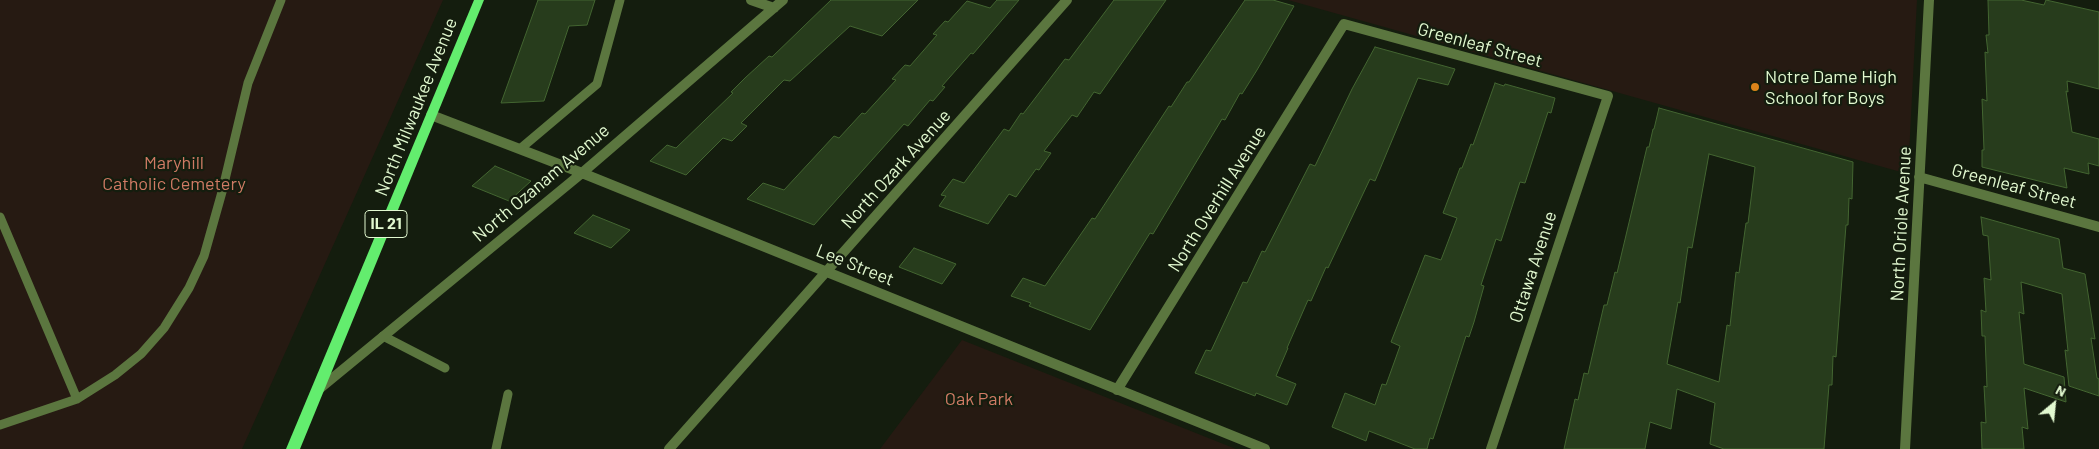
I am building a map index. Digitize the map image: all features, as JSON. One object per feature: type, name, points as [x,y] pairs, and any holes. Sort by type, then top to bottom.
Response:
[{"type":"main road","name":"North Milwaukee Avenue","points":[[293,449],[479,0]]},
{"type":"street","points":[[752,0],[774,8]]},
{"type":"street","name":"North Ozanam Avenue","points":[[318,390],[582,173],[783,0]]},
{"type":"street","name":"North Ozark Avenue","points":[[669,449],[1067,0]]},
{"type":"street","name":"North Oriole Avenue","points":[[1905,449],[1929,0]]},
{"type":"street","name":"Greenleaf Street","points":[[1344,24],[1608,96]]},
{"type":"street","name":"North Overhill Avenue","points":[[1117,390],[1344,24]]},
{"type":"street","name":"Ottawa Avenue","points":[[1491,449],[1608,96]]},
{"type":"street","name":"Lee Street","points":[[431,115],[582,173],[1266,449]]},
{"type":"street","name":"Greenleaf Street","points":[[1920,177],[2099,227]]},
{"type":"lane","points":[[0,425],[77,399],[115,375],[141,354],[164,328],[189,288],[204,256],[222,192],[248,83],[281,0]]},
{"type":"lane","points":[[520,149],[597,84],[620,0]]},
{"type":"lane","points":[[0,217],[77,399]]},
{"type":"lane","points":[[383,336],[445,368]]},
{"type":"lane","points":[[496,449],[508,394]]},
{"type":"green space","name":"Maryhill Catholic Cemetery","points":[[0,0],[443,0],[242,449],[0,449]]},
{"type":"green space","name":"Notre Dame High School for Boys","points":[[1288,0],[1917,0],[1908,174]]},
{"type":"green space","name":"Oak Park","points":[[962,340],[1236,449],[880,449]]},
{"type":"building","points":[[538,0],[595,0],[587,25],[569,26],[544,101],[501,103]]},
{"type":"building","points":[[831,0],[918,0],[882,36],[850,26],[790,81],[784,80],[741,123],[747,126],[732,141],[723,138],[686,175],[650,161],[667,145],[676,148],[733,93],[731,92],[745,78],[769,56],[772,57]]},
{"type":"building","points":[[997,0],[1019,0],[973,54],[971,53],[942,86],[945,87],[933,101],[930,100],[908,126],[904,124],[814,225],[747,199],[763,183],[784,190],[834,136],[839,138],[862,113],[865,114],[896,80],[892,79],[905,65],[910,66],[937,35],[933,34],[945,21],[948,22],[967,1],[990,8]]},
{"type":"building","points":[[1114,0],[1166,0],[1100,94],[1094,92],[1077,117],[1072,115],[1044,151],[1051,153],[1039,170],[1036,169],[1016,197],[1009,194],[988,224],[939,206],[946,196],[941,195],[953,179],[964,183],[1004,129],[1009,131],[1021,113],[1023,114],[1065,59],[1069,60]]},
{"type":"building","points":[[1245,0],[1273,0],[1294,6],[1242,94],[1240,93],[1225,120],[1222,119],[1153,234],[1150,233],[1090,330],[1029,306],[1031,303],[1011,296],[1023,278],[1045,286],[1092,218],[1095,219],[1169,106],[1171,107],[1187,82],[1189,82]]},
{"type":"building","points":[[1988,0],[2021,0],[2044,5],[2046,0],[2099,12],[2099,89],[2067,81],[2068,92],[2066,91],[2072,132],[2099,139],[2099,166],[2088,163],[2089,174],[2064,168],[2067,188],[1982,167],[1982,150],[1984,150],[1982,99],[1987,101],[1985,52],[1988,53],[1986,35],[1989,35]]},
{"type":"building","points":[[1375,47],[1455,69],[1448,85],[1418,78],[1375,181],[1370,179],[1328,268],[1326,267],[1311,301],[1308,300],[1287,348],[1276,376],[1296,384],[1287,405],[1256,393],[1255,396],[1195,373],[1206,350],[1211,351],[1243,282],[1247,283],[1262,251],[1265,252],[1310,164],[1315,166],[1352,89]]},
{"type":"building","points":[[1495,83],[1555,98],[1551,113],[1548,112],[1525,183],[1520,182],[1501,241],[1496,239],[1481,285],[1484,286],[1474,322],[1469,337],[1466,336],[1433,439],[1430,438],[1427,449],[1415,449],[1369,431],[1366,441],[1332,427],[1345,393],[1375,405],[1382,384],[1386,385],[1400,346],[1391,342],[1425,255],[1441,260],[1457,218],[1443,213],[1460,168],[1462,168],[1471,144],[1473,145]]},
{"type":"building","points":[[1659,108],[1853,162],[1852,199],[1849,198],[1836,357],[1833,356],[1832,385],[1829,385],[1824,449],[1724,449],[1710,444],[1715,403],[1677,389],[1671,429],[1650,422],[1645,449],[1564,449],[1575,399],[1578,400],[1584,373],[1588,374],[1604,305],[1607,305],[1615,272],[1617,273],[1647,147],[1649,147]],"holes":[[[1709,154],[1755,167],[1748,223],[1746,223],[1739,273],[1736,272],[1730,326],[1727,325],[1719,382],[1667,364],[1678,302],[1680,303],[1688,247],[1692,248]]]},
{"type":"building","points":[[495,166],[531,181],[509,201],[472,186]]},
{"type":"building","points":[[593,215],[630,230],[611,248],[574,233]]},
{"type":"building","points":[[1981,217],[2059,239],[2063,268],[2085,274],[2095,339],[2091,338],[2097,378],[2099,379],[2099,396],[2069,386],[2065,350],[2068,351],[2062,294],[2021,282],[2024,314],[2019,312],[2024,364],[2064,377],[2066,402],[2024,388],[2028,429],[2022,427],[2024,449],[1982,449],[1981,422],[1986,423],[1984,386],[1987,387],[1985,336],[1982,336],[1981,310],[1986,312],[1984,278],[1991,280],[1988,236],[1983,235]]},
{"type":"building","points":[[914,248],[956,264],[942,284],[899,267]]},
{"type":"place","name":"Notre Dame High School for Boys","points":[[1755,87]]}]
